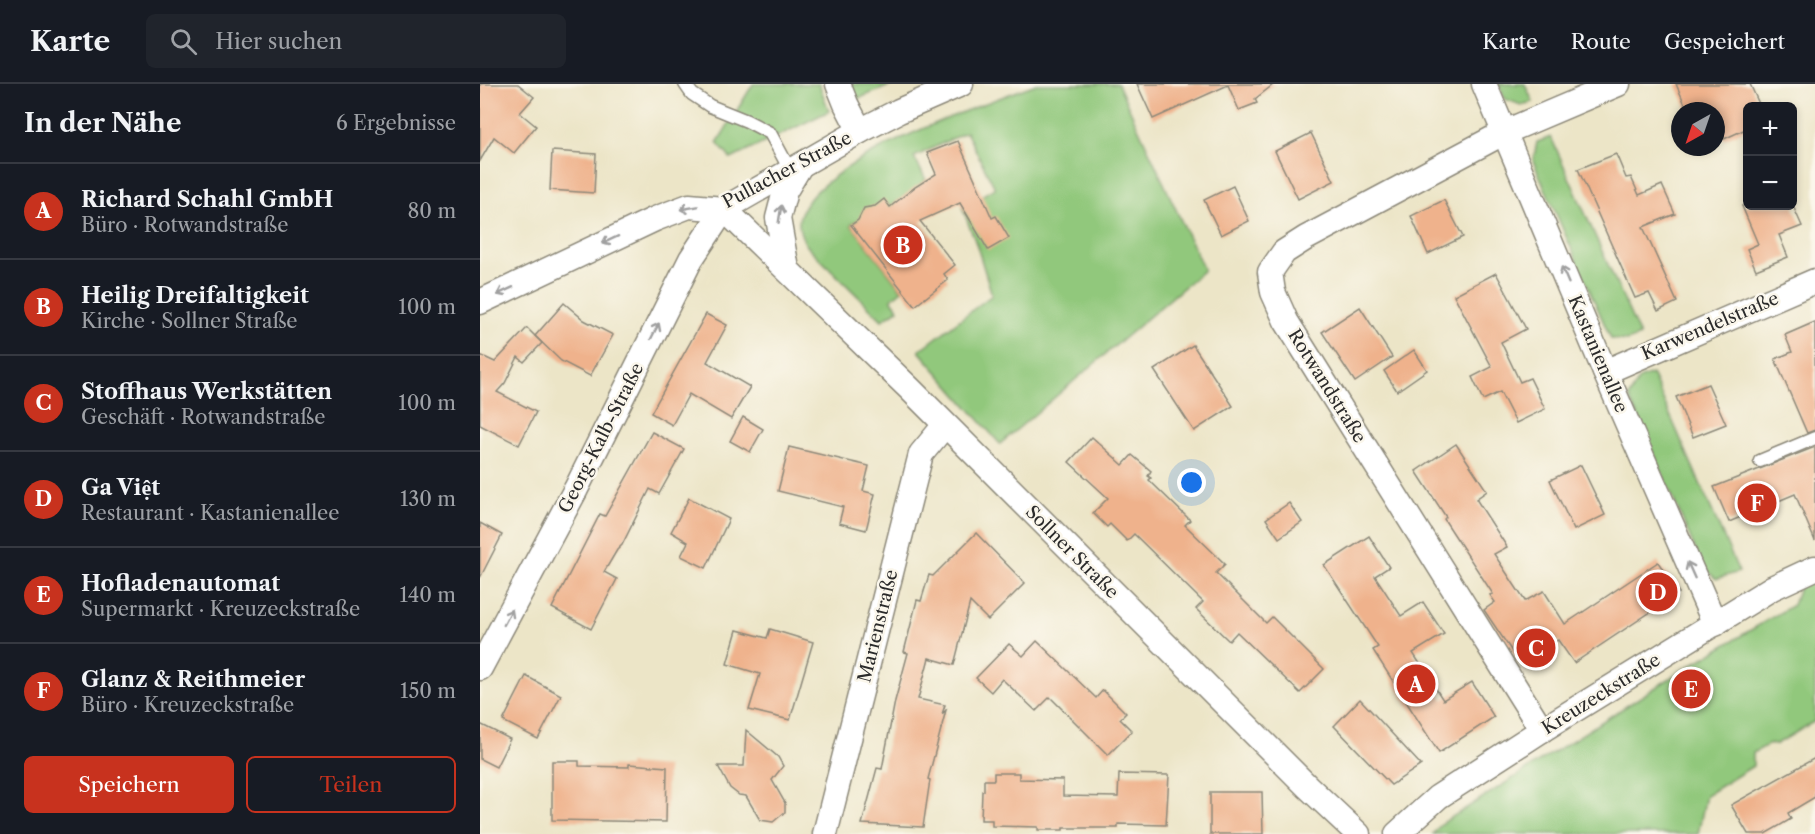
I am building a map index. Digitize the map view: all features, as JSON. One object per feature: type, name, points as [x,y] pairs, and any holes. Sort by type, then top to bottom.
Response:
[{"type":"street","points":[[838,84],[860,131]]},
{"type":"street","name":"Pullacher Straße","points":[[480,302],[655,219],[689,206],[724,209],[860,131],[961,84]]},
{"type":"street","name":"Kastanienallee","points":[[1484,84],[1605,372],[1715,624]]},
{"type":"street","points":[[1505,132],[1618,84]]},
{"type":"street","name":"Rotwandstraße","points":[[1505,132],[1306,238],[1284,252],[1270,272],[1273,292],[1286,321],[1542,730]]},
{"type":"street","points":[[787,269],[778,218],[785,191],[796,167]]},
{"type":"street","name":"Sollner Straße","points":[[724,209],[1358,834]]},
{"type":"street","name":"Georg-Kalb-Straße","points":[[480,668],[576,489],[691,259],[724,209]]},
{"type":"street","name":"Karwendelstraße","points":[[1605,372],[1815,281]]},
{"type":"street","name":"Marienstraße","points":[[825,834],[921,454],[945,425]]},
{"type":"street","name":"Kreuzeckstraße","points":[[1397,834],[1438,797],[1542,730],[1772,588],[1815,568]]},
{"type":"lane","points":[[685,84],[692,94],[710,106],[770,133],[796,167]]},
{"type":"lane","points":[[1760,461],[1815,438]]},
{"type":"green space","points":[[753,84],[819,84],[829,111],[731,159],[717,143]]},
{"type":"green space","points":[[848,84],[894,84],[855,100]]},
{"type":"green space","points":[[1036,84],[1118,84],[1204,270],[1000,444],[919,351],[992,295],[962,207],[995,188],[966,132],[914,157],[926,180],[890,207],[861,218],[851,225],[902,290],[891,299],[899,309],[882,320],[807,246],[800,232],[799,220],[813,195],[837,175],[868,155],[942,120]]},
{"type":"green space","points":[[1498,84],[1525,84],[1533,102],[1521,105],[1505,99]]},
{"type":"green space","points":[[1551,137],[1640,336],[1627,341],[1611,339],[1533,161],[1537,142]]},
{"type":"green space","points":[[1652,374],[1739,572],[1716,579],[1703,567],[1629,397],[1639,379]]},
{"type":"green space","points":[[1815,578],[1815,721],[1775,745],[1769,744],[1753,753],[1753,766],[1706,795],[1698,834],[1433,834],[1441,824],[1683,670],[1793,605],[1800,585]]},
{"type":"building","points":[[480,84],[518,84],[534,97],[520,113],[536,126],[514,153],[494,137],[480,161]]},
{"type":"building","points":[[1137,84],[1274,84],[1255,99],[1257,103],[1239,110],[1228,85],[1153,119]]},
{"type":"building","points":[[1676,84],[1750,84],[1758,102],[1743,102],[1743,130],[1725,139],[1725,102],[1684,102]]},
{"type":"building","points":[[1311,133],[1334,181],[1298,199],[1275,151]]},
{"type":"building","points":[[958,141],[992,218],[996,216],[1009,238],[988,250],[960,203],[920,221],[955,265],[944,274],[948,280],[915,306],[851,225],[858,220],[864,208],[875,206],[884,199],[890,207],[936,174],[927,153]]},
{"type":"building","points":[[552,151],[596,154],[594,193],[550,190]]},
{"type":"building","points":[[1616,154],[1626,178],[1631,177],[1639,195],[1662,185],[1675,214],[1643,227],[1677,302],[1658,311],[1649,293],[1635,298],[1578,169]]},
{"type":"building","points":[[1233,186],[1249,221],[1221,235],[1204,200]]},
{"type":"building","points":[[1444,200],[1463,237],[1428,254],[1411,216]]},
{"type":"building","points":[[1744,210],[1795,210],[1802,226],[1779,235],[1788,257],[1756,270],[1747,249],[1758,244]]},
{"type":"building","points":[[1496,273],[1526,329],[1501,342],[1520,382],[1530,378],[1545,409],[1516,423],[1500,392],[1483,400],[1472,377],[1492,367],[1454,295]]},
{"type":"building","points":[[564,303],[584,320],[613,335],[590,376],[561,361],[535,336]]},
{"type":"building","points":[[1360,307],[1392,357],[1355,382],[1322,332]]},
{"type":"building","points":[[706,314],[727,325],[707,362],[750,387],[731,419],[689,394],[672,425],[651,413]]},
{"type":"building","points":[[1815,322],[1815,430],[1807,433],[1775,359],[1792,352],[1785,335]]},
{"type":"building","points":[[527,328],[542,343],[524,362],[518,357],[505,383],[497,392],[536,412],[519,445],[480,425],[480,355],[495,362]]},
{"type":"building","points":[[1193,345],[1233,406],[1194,431],[1154,370]]},
{"type":"building","points":[[1414,350],[1427,370],[1397,391],[1384,371]]},
{"type":"building","points":[[1708,384],[1726,424],[1693,437],[1676,397]]},
{"type":"building","points":[[743,417],[763,429],[750,452],[730,441]]},
{"type":"building","points":[[652,432],[684,449],[659,494],[650,489],[622,545],[604,572],[617,579],[591,629],[552,608],[600,514],[605,516]]},
{"type":"building","points":[[1092,437],[1123,465],[1132,455],[1151,471],[1148,476],[1151,478],[1149,480],[1190,520],[1185,525],[1225,564],[1216,573],[1266,623],[1272,617],[1324,669],[1300,693],[1237,632],[1229,641],[1196,609],[1203,602],[1134,534],[1127,541],[1110,524],[1107,527],[1093,513],[1108,498],[1069,462]]},
{"type":"building","points":[[1456,444],[1487,491],[1476,499],[1507,547],[1494,554],[1525,601],[1544,591],[1565,624],[1658,562],[1679,593],[1574,663],[1558,640],[1521,665],[1484,610],[1495,602],[1490,595],[1493,594],[1416,471]]},
{"type":"building","points":[[789,447],[869,466],[863,491],[875,494],[866,530],[839,523],[843,507],[778,491]]},
{"type":"building","points":[[1815,447],[1815,541],[1795,494],[1729,522],[1714,487]]},
{"type":"building","points":[[1581,465],[1605,515],[1574,530],[1550,480]]},
{"type":"building","points":[[689,498],[729,519],[706,568],[681,556],[688,542],[671,532]]},
{"type":"building","points":[[1289,503],[1302,522],[1279,538],[1266,519]]},
{"type":"building","points":[[480,523],[502,535],[480,578]]},
{"type":"building","points":[[976,533],[1025,583],[988,620],[970,602],[954,665],[929,658],[918,699],[945,705],[942,714],[946,710],[928,779],[930,780],[923,827],[862,824],[877,768],[882,769],[895,701],[908,653],[904,652],[917,600],[921,601],[929,575],[933,576]]},
{"type":"building","points":[[1369,536],[1389,567],[1375,576],[1401,616],[1423,602],[1444,634],[1413,653],[1443,700],[1472,682],[1494,717],[1439,753],[1373,650],[1378,647],[1324,565]]},
{"type":"building","points":[[770,629],[813,642],[790,720],[749,710],[760,674],[727,664],[737,630],[767,638]]},
{"type":"building","points":[[1037,641],[1096,698],[1103,690],[1126,713],[1120,719],[1132,731],[1108,755],[1050,697],[1036,711],[1002,679],[991,692],[976,678],[1009,644],[1023,656]]},
{"type":"building","points":[[1693,675],[1704,693],[1688,703],[1677,684]]},
{"type":"building","points":[[526,676],[561,695],[538,739],[503,721]]},
{"type":"building","points":[[1360,699],[1421,765],[1391,785],[1334,726]]},
{"type":"building","points":[[480,724],[510,739],[496,767],[480,759]]},
{"type":"building","points":[[746,730],[778,757],[783,766],[772,780],[785,803],[785,812],[773,822],[760,820],[746,796],[739,795],[730,788],[718,766],[744,766]]},
{"type":"building","points":[[1815,758],[1815,797],[1788,813],[1791,819],[1765,834],[1748,834],[1731,805]]},
{"type":"building","points":[[552,761],[579,761],[579,766],[629,767],[629,764],[667,767],[666,822],[552,820]]},
{"type":"building","points":[[994,773],[1019,773],[1019,779],[1063,780],[1063,796],[1118,797],[1119,774],[1169,775],[1166,825],[1118,824],[1118,828],[1063,828],[1063,830],[992,826],[992,820],[981,820],[982,791],[984,791],[984,780],[994,780]]},
{"type":"building","points":[[1210,792],[1262,792],[1263,834],[1210,834]]},
{"type":"place","name":"Heilig Dreifaltigkeit","points":[[903,245]]},
{"type":"place","name":"Glanz & Reithmeier","points":[[1757,503]]},
{"type":"place","name":"Ga Việt","points":[[1658,592]]},
{"type":"place","name":"Stoffhaus Werkstätten","points":[[1536,648]]},
{"type":"place","name":"Richard Schahl GmbH","points":[[1416,684]]},
{"type":"place","name":"Hofladenautomat","points":[[1691,689]]}]
